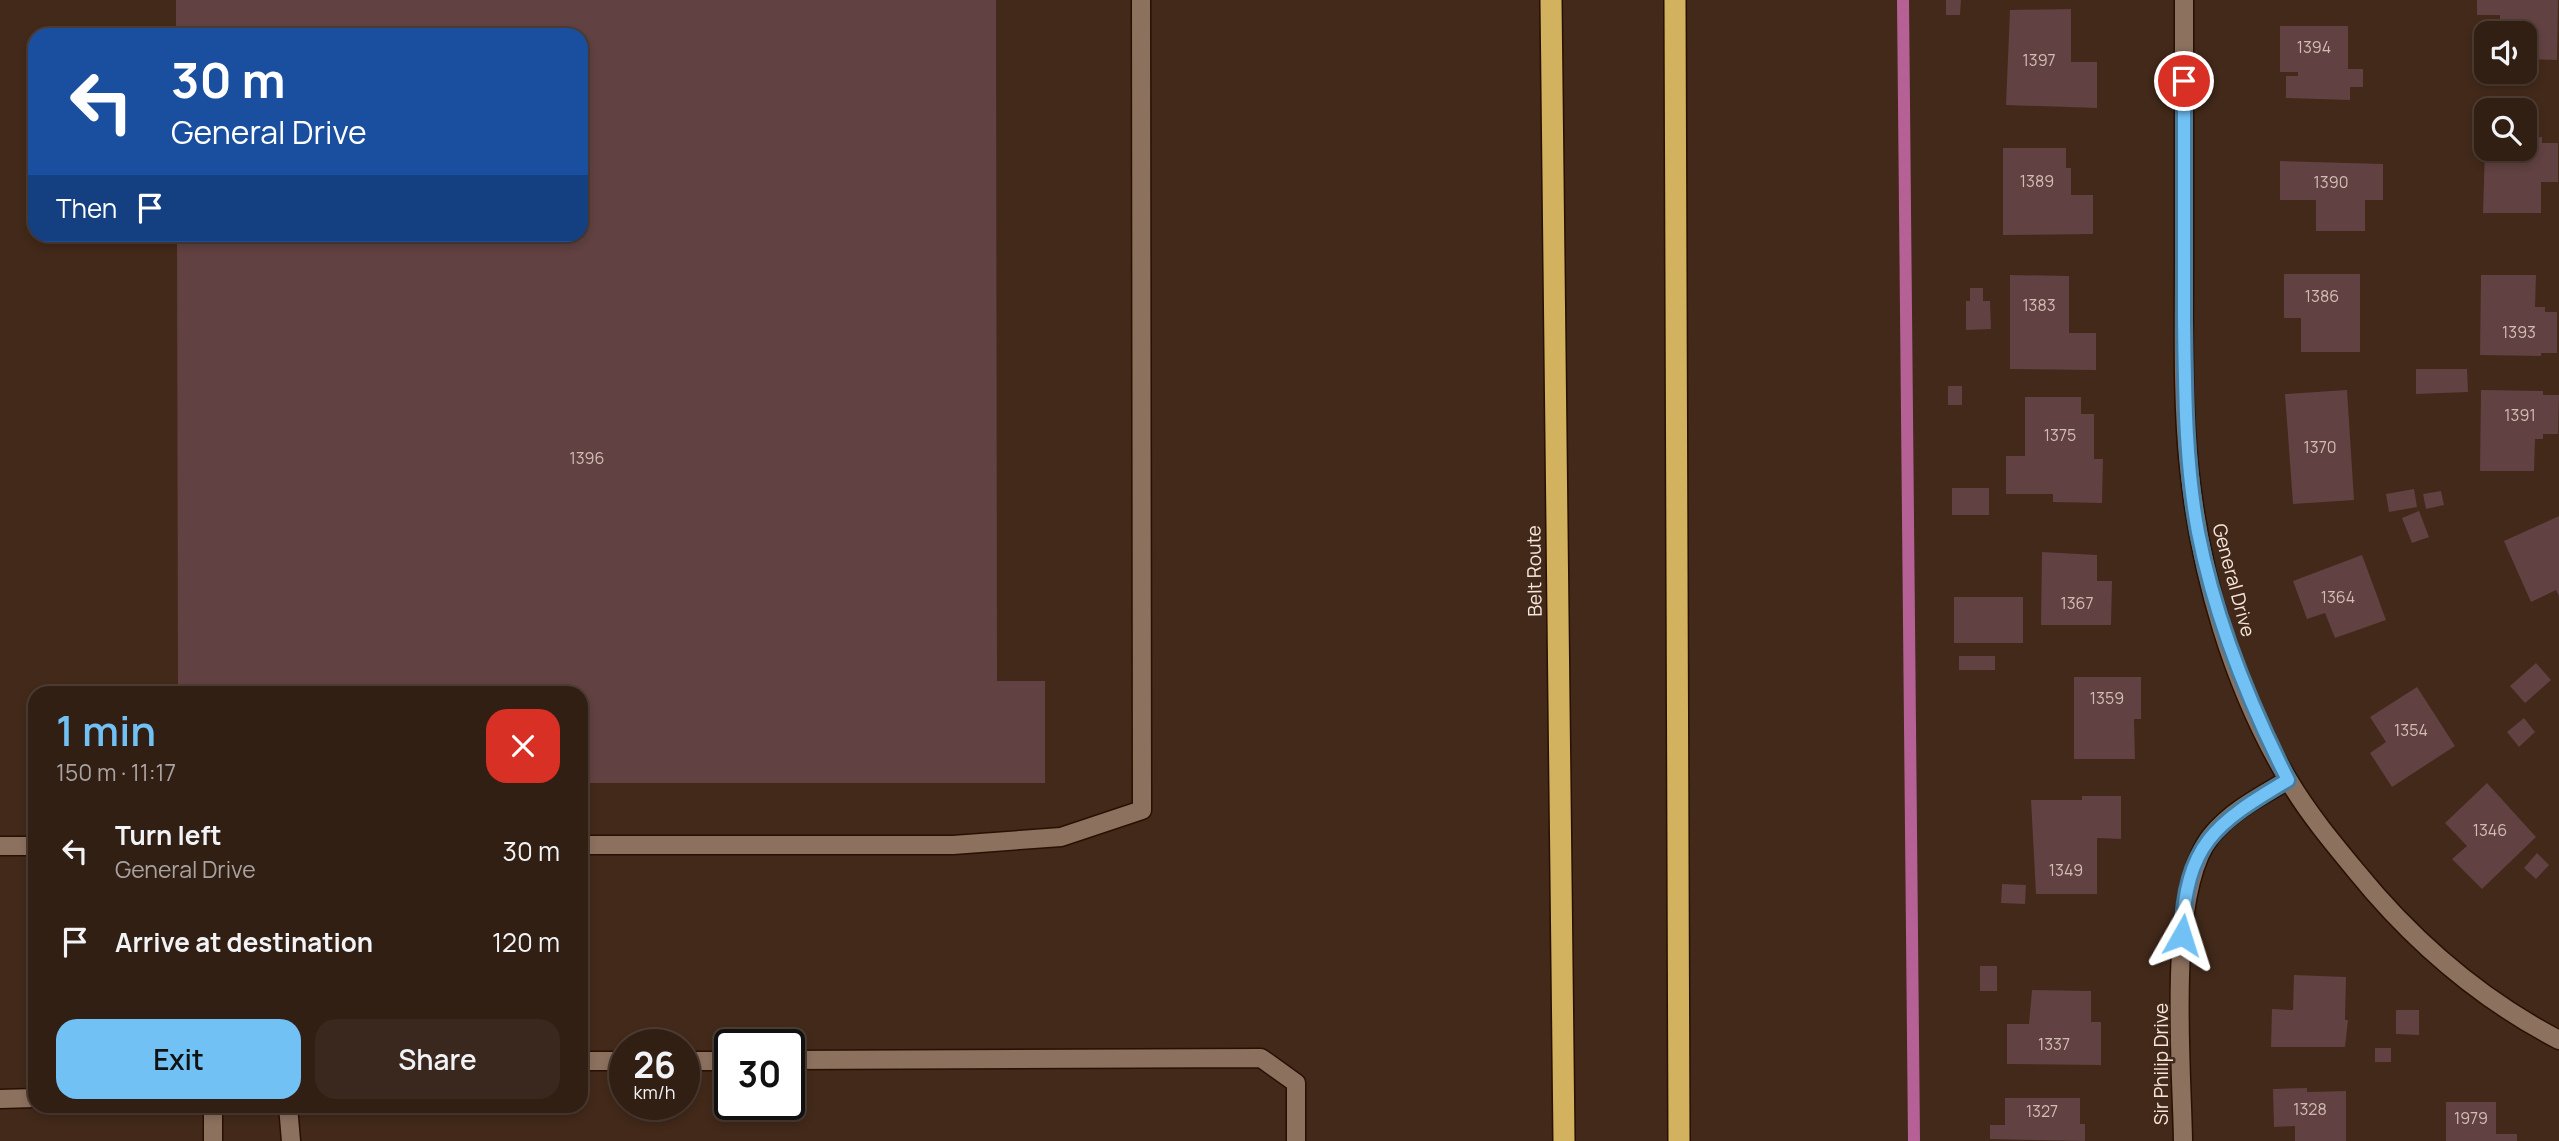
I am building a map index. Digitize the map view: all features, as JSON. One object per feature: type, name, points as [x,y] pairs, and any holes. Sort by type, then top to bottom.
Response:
[{"type":"highway","name":"Belt Route","points":[[1551,0],[1564,1141]]},
{"type":"highway","points":[[1675,0],[1679,1141]]},
{"type":"street","points":[[588,845],[953,845],[1062,837],[1142,810],[1141,0]]},
{"type":"street","name":"General Drive","points":[[2184,0],[2185,379],[2191,479],[2204,558],[2233,659],[2258,720],[2288,780],[2325,834],[2409,930],[2457,974],[2559,1040]]},
{"type":"street","name":"Sir Philip Drive","points":[[2183,1141],[2182,952],[2187,889],[2196,861],[2210,837],[2228,817],[2288,780]]},
{"type":"street","points":[[0,846],[28,846]]},
{"type":"street","points":[[805,1060],[1261,1058],[1296,1083],[1296,1141]]},
{"type":"street","points":[[588,1061],[609,1061]]},
{"type":"street","points":[[0,1099],[28,1098]]},
{"type":"street","points":[[213,1113],[214,1141]]},
{"type":"street","points":[[289,1113],[291,1141]]},
{"type":"building","points":[[176,0],[996,0],[997,681],[1045,681],[1045,783],[588,783],[588,686],[178,686],[177,242],[588,242],[588,28],[176,28]]},
{"type":"building","points":[[1946,0],[1961,0],[1960,15],[1946,15]]},
{"type":"building","points":[[2477,0],[2558,0],[2557,60],[2537,59],[2537,21],[2500,21],[2500,15],[2477,15]]},
{"type":"building","points":[[2071,9],[2071,62],[2097,62],[2097,108],[2006,105],[2010,10]]},
{"type":"building","points":[[2280,26],[2348,26],[2348,69],[2363,69],[2363,87],[2350,87],[2350,100],[2286,98],[2286,76],[2298,76],[2298,72],[2280,72]]},
{"type":"building","points":[[2537,137],[2542,137],[2542,143],[2558,143],[2558,182],[2541,182],[2541,213],[2483,213],[2485,161],[2537,161]]},
{"type":"building","points":[[2003,148],[2066,148],[2066,168],[2071,168],[2071,195],[2093,195],[2093,234],[2003,235]]},
{"type":"building","points":[[2280,161],[2383,164],[2383,200],[2365,200],[2365,231],[2316,231],[2316,200],[2280,200]]},
{"type":"building","points":[[2284,274],[2360,274],[2360,352],[2301,352],[2301,318],[2284,318]]},
{"type":"building","points":[[2010,275],[2069,276],[2069,333],[2096,333],[2096,370],[2010,369]]},
{"type":"building","points":[[2481,275],[2536,275],[2535,307],[2545,307],[2545,312],[2557,312],[2557,353],[2541,353],[2541,356],[2480,355]]},
{"type":"building","points":[[1970,288],[1983,288],[1983,301],[1990,301],[1991,329],[1966,330],[1966,301],[1970,301]]},
{"type":"building","points":[[2416,369],[2467,369],[2468,392],[2416,394]]},
{"type":"building","points":[[1948,386],[1962,386],[1962,405],[1948,405]]},
{"type":"building","points":[[2347,390],[2354,500],[2293,504],[2285,394]]},
{"type":"building","points":[[2481,390],[2543,391],[2543,395],[2559,395],[2558,434],[2543,434],[2543,439],[2535,439],[2534,471],[2480,471]]},
{"type":"building","points":[[2025,397],[2081,397],[2081,414],[2094,414],[2094,459],[2103,459],[2102,503],[2053,502],[2053,494],[2006,494],[2006,456],[2025,456]]},
{"type":"building","points":[[1952,488],[1989,488],[1989,515],[1952,515]]},
{"type":"building","points":[[2414,489],[2417,507],[2389,512],[2386,494]]},
{"type":"building","points":[[2441,491],[2444,505],[2426,509],[2423,494]]},
{"type":"building","points":[[2419,511],[2429,537],[2412,543],[2402,518]]},
{"type":"building","points":[[2559,516],[2559,596],[2556,590],[2531,602],[2504,541]]},
{"type":"building","points":[[2042,552],[2097,555],[2097,581],[2112,581],[2111,625],[2041,625]]},
{"type":"building","points":[[2362,555],[2386,620],[2335,638],[2325,613],[2307,619],[2293,581]]},
{"type":"building","points":[[1954,597],[2023,597],[2023,643],[1954,643]]},
{"type":"building","points":[[1959,656],[1995,656],[1995,670],[1959,670]]},
{"type":"building","points":[[2536,663],[2551,680],[2525,703],[2510,686]]},
{"type":"building","points":[[2074,677],[2141,677],[2141,719],[2134,719],[2135,759],[2074,759]]},
{"type":"building","points":[[2417,687],[2455,746],[2392,787],[2370,753],[2386,742],[2370,717]]},
{"type":"building","points":[[2524,718],[2535,732],[2519,747],[2507,732]]},
{"type":"building","points":[[2487,783],[2536,837],[2482,889],[2452,859],[2467,846],[2445,823]]},
{"type":"building","points":[[2082,796],[2121,796],[2121,839],[2097,838],[2097,894],[2036,894],[2031,800],[2082,800]]},
{"type":"building","points":[[2537,853],[2549,865],[2536,879],[2524,868]]},
{"type":"building","points":[[2002,884],[2026,885],[2025,904],[2001,903]]},
{"type":"building","points":[[1980,966],[1997,966],[1997,991],[1980,991]]},
{"type":"building","points":[[2294,975],[2346,977],[2345,1020],[2348,1020],[2345,1047],[2271,1047],[2272,1009],[2293,1010]]},
{"type":"building","points":[[2032,990],[2091,991],[2091,1022],[2101,1022],[2101,1065],[2007,1064],[2007,1024],[2029,1024]]},
{"type":"building","points":[[2396,1010],[2419,1010],[2419,1035],[2396,1034]]},
{"type":"building","points":[[2375,1048],[2391,1048],[2391,1062],[2375,1062]]},
{"type":"building","points":[[2307,1088],[2307,1092],[2346,1091],[2346,1141],[2295,1141],[2295,1126],[2274,1127],[2273,1089]]},
{"type":"building","points":[[2005,1098],[2080,1098],[2080,1124],[2085,1124],[2085,1141],[1990,1139],[1990,1125],[2005,1125]]},
{"type":"building","points":[[2446,1102],[2496,1102],[2496,1134],[2517,1134],[2517,1141],[2446,1141]]},
{"type":"waterway","points":[[1903,0],[1914,1141]]},
{"type":"route","points":[[2182,935],[2187,889],[2196,861],[2210,837],[2228,817],[2288,780],[2258,720],[2233,659],[2198,532],[2189,466],[2185,407],[2184,81]]}]
